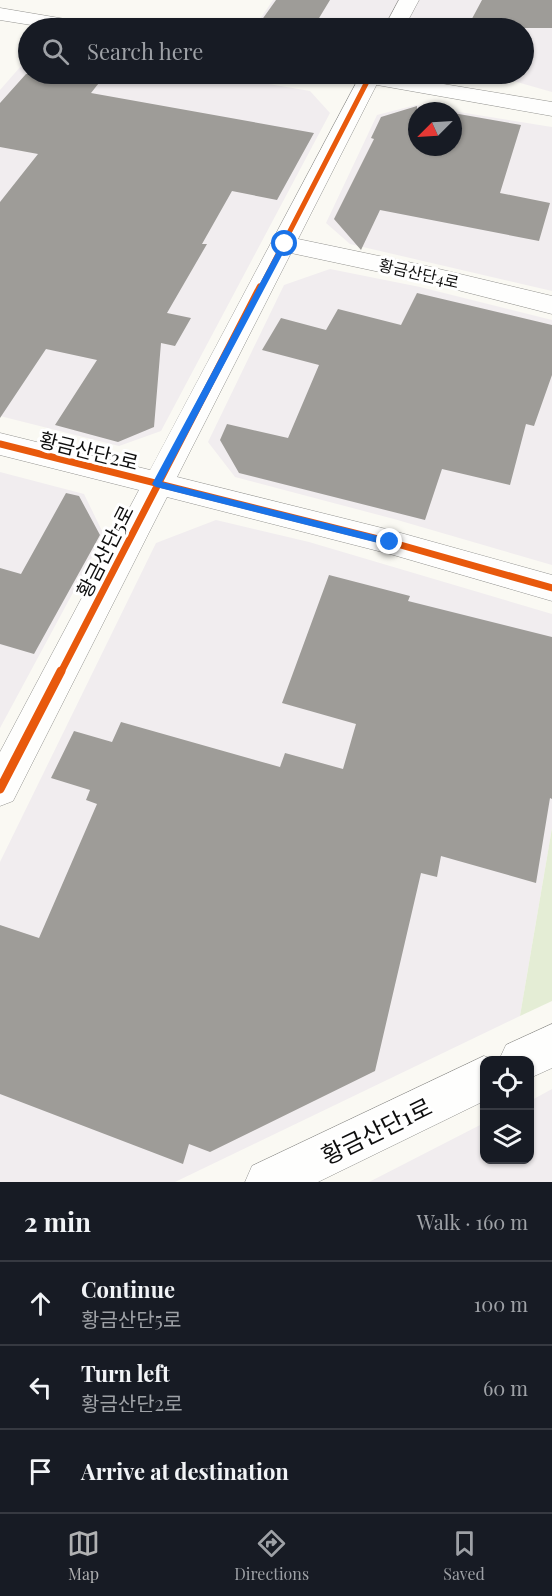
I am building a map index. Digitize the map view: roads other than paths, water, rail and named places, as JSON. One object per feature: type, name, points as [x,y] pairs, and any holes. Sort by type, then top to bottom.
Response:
[{"type":"street","points":[[0,36],[9,16],[35,0]]},
{"type":"street","points":[[399,18],[409,0]]},
{"type":"street","name":"황금산단5로","points":[[0,789],[156,484],[285,244],[360,84]]},
{"type":"street","points":[[414,84],[552,109]]},
{"type":"street","name":"황금산단4로","points":[[285,244],[422,273],[552,305]]},
{"type":"street","name":"황금산단2로","points":[[0,444],[390,542],[552,588]]},
{"type":"street","points":[[530,1056],[552,1046]]},
{"type":"street","name":"황금산단1로","points":[[268,1182],[480,1080]]}]
